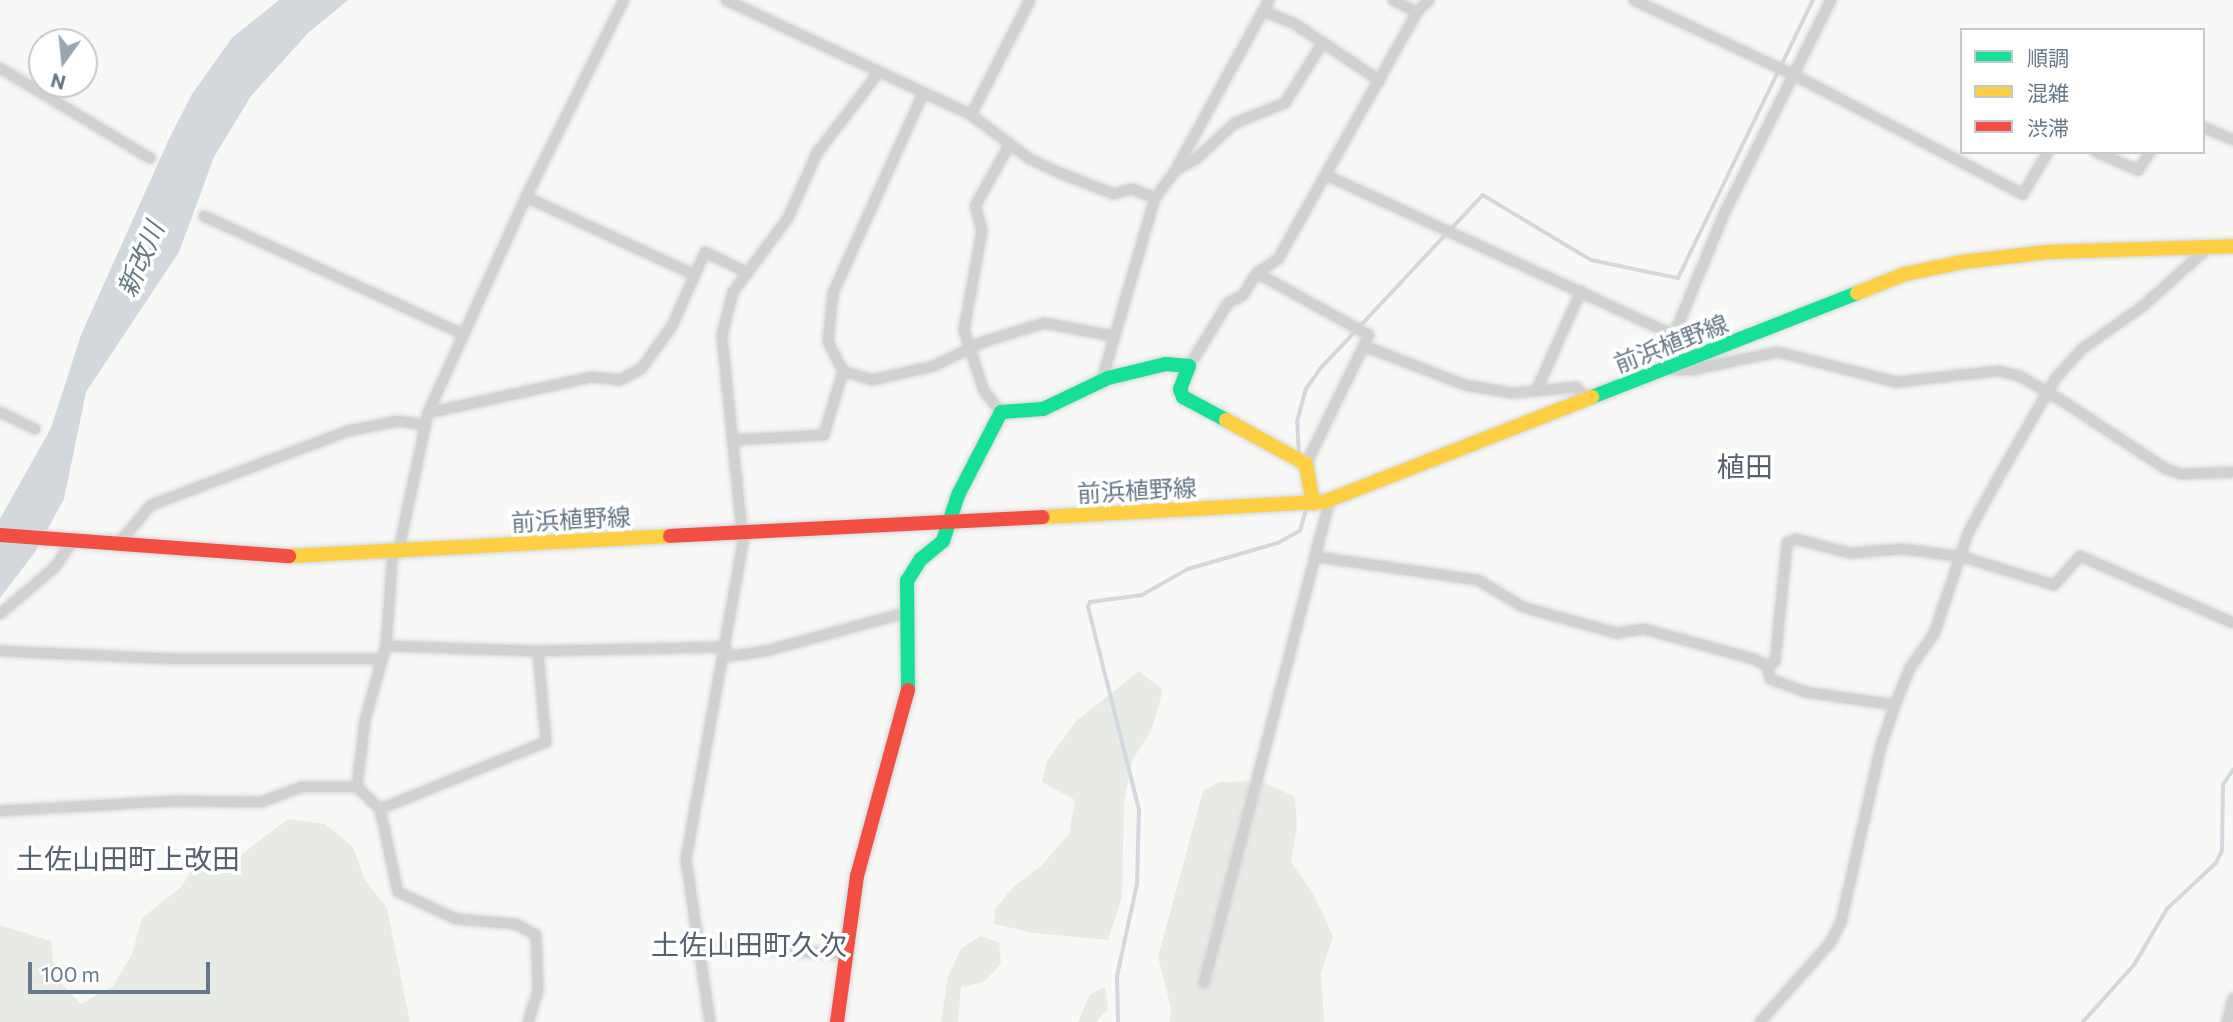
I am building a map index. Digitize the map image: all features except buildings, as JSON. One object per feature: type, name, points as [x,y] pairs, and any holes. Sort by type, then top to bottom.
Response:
[{"type":"main road","name":"前浜植野線","points":[[0,535],[267,556],[744,534],[1313,503],[1330,500],[1905,274],[1962,262],[2046,252],[2231,243]]},
{"type":"main road","points":[[837,1022],[857,876],[909,687],[907,580],[921,559],[943,541],[949,522],[1001,412],[1043,409],[1102,380],[1166,364],[1189,366],[1180,389],[1183,397],[1306,464],[1313,503]]},
{"type":"street","points":[[356,787],[365,720],[386,646],[396,550],[428,413],[526,197],[625,0]]},
{"type":"street","points":[[726,0],[971,115],[1010,144],[1060,173],[1114,194],[1132,189],[1155,198]]},
{"type":"street","points":[[971,115],[1030,0]]},
{"type":"street","points":[[1102,380],[1155,198],[1175,171],[1269,0]]},
{"type":"street","points":[[1393,0],[1417,12]]},
{"type":"street","points":[[1189,366],[1228,303],[1243,295],[1257,273],[1278,259],[1328,176],[1417,12],[1429,0]]},
{"type":"street","points":[[1634,0],[1794,75],[2023,194],[2047,154]]},
{"type":"street","points":[[1831,0],[1724,214],[1674,335],[1664,370],[1691,370],[1778,352],[1896,382],[1998,371],[2020,376],[2048,392],[2166,469],[2181,474],[2233,472]]},
{"type":"street","points":[[1263,11],[1294,24],[1380,82]]},
{"type":"street","points":[[1175,171],[1196,159],[1235,123],[1285,103],[1322,44]]},
{"type":"street","points":[[0,68],[150,158]]},
{"type":"street","points":[[710,1022],[686,859],[744,534],[722,335],[733,292],[788,218],[817,153],[880,71]]},
{"type":"street","points":[[923,94],[833,293],[828,342],[843,370],[872,380],[934,366],[970,347],[1044,323],[1113,336]]},
{"type":"street","points":[[2205,128],[2233,140]]},
{"type":"street","points":[[1001,412],[985,391],[964,330],[982,230],[975,206],[1010,144]]},
{"type":"street","points":[[2101,154],[2138,170],[2149,154]]},
{"type":"street","points":[[1328,176],[1674,335]]},
{"type":"street","points":[[526,197],[695,275]]},
{"type":"street","points":[[204,216],[463,334]]},
{"type":"street","points":[[1760,1022],[1830,943],[1841,922],[1857,865],[1881,746],[1895,705],[1910,668],[1934,634],[1963,557],[1968,533],[2048,392],[2082,349],[2143,306],[2212,244]]},
{"type":"street","points":[[428,413],[592,377],[620,380],[641,369],[672,326],[705,252],[748,273]]},
{"type":"street","points":[[1257,273],[1370,335],[1306,464]]},
{"type":"street","points":[[1536,391],[1581,291]]},
{"type":"street","points":[[1364,346],[1465,385],[1513,393],[1576,387],[1588,400]]},
{"type":"street","points":[[734,440],[824,435],[843,370]]},
{"type":"street","points":[[0,412],[35,429]]},
{"type":"street","points":[[117,545],[151,505],[348,431],[397,421],[425,425]]},
{"type":"street","points":[[1204,984],[1318,557],[1330,500]]},
{"type":"street","points":[[0,614],[55,567],[67,540]]},
{"type":"street","points":[[1767,666],[1775,662],[1787,543],[1796,540],[1849,553],[1903,549],[1963,557],[2054,585],[2080,556],[2233,623]]},
{"type":"street","points":[[1318,557],[1478,580],[1523,607],[1616,633],[1644,629],[1754,659],[1767,666],[1770,679],[1805,692],[1895,705]]},
{"type":"street","points":[[386,646],[538,651],[766,651],[909,612]]},
{"type":"street","points":[[0,651],[176,659],[382,659]]},
{"type":"street","points":[[380,809],[546,742],[538,651]]},
{"type":"street","points":[[0,811],[173,801],[261,802],[302,787],[356,787],[380,809],[398,891],[456,919],[516,925],[536,935],[538,990],[528,1022]]},
{"type":"street","points":[[697,945],[846,954]]},
{"type":"street","points":[[2227,1022],[2233,999]]},
{"type":"shaded area","points":[[1139,671],[1163,690],[1151,731],[1132,761],[1124,801],[1122,897],[1108,940],[1033,933],[994,924],[995,909],[1014,886],[1041,866],[1069,834],[1075,800],[1042,782],[1047,761],[1076,721]]},
{"type":"shaded area","points":[[1261,781],[1295,797],[1297,827],[1291,862],[1314,895],[1333,936],[1321,973],[1324,1022],[1170,1022],[1171,1008],[1158,957],[1203,791],[1219,782]]},
{"type":"shaded area","points":[[288,819],[325,824],[353,847],[365,880],[387,908],[410,1022],[0,1022],[0,925],[51,941],[55,977],[81,1004],[113,986],[132,954],[142,918],[181,887],[201,857],[229,864]]},
{"type":"shaded area","points":[[980,936],[999,942],[1001,964],[984,982],[961,987],[958,1022],[941,1022],[948,976],[961,949]]},
{"type":"shaded area","points":[[1105,987],[1108,1009],[1096,1022],[1078,1022],[1090,994]]},
{"type":"water","name":"新改川","points":[[279,0],[348,0],[308,33],[251,96],[214,157],[179,252],[86,392],[64,499],[35,552],[0,598],[0,519],[51,428],[81,335],[169,139],[192,94],[232,38]]},
{"type":"waterway","points":[[1299,455],[1297,422],[1306,389],[1320,369],[1483,195],[1591,260],[1678,278],[1813,0]]},
{"type":"waterway","points":[[1118,1022],[1117,976],[1137,884],[1139,810],[1088,607],[1090,602],[1142,595],[1188,569],[1278,543],[1300,531],[1307,507]]},
{"type":"waterway","points":[[2083,1022],[2134,965],[2167,909],[2216,863],[2222,851],[2223,785],[2233,770]]},
{"type":"traffic: fast","points":[[1592,397],[1857,293]]},
{"type":"traffic: fast","points":[[908,690],[907,581],[921,559],[943,541],[958,495],[1001,412],[1043,409],[1108,378],[1166,364],[1189,366],[1180,389],[1183,397],[1226,420]]},
{"type":"traffic: slow","points":[[1857,293],[1905,274],[1962,262],[2047,252],[2233,246]]},
{"type":"traffic: slow","points":[[1043,517],[1324,502],[1592,397]]},
{"type":"traffic: slow","points":[[1226,420],[1306,464],[1313,503]]},
{"type":"traffic: slow","points":[[289,556],[670,536]]},
{"type":"traffic: jam","points":[[670,536],[1043,517]]},
{"type":"traffic: jam","points":[[0,535],[289,556]]},
{"type":"traffic: jam","points":[[837,1022],[857,876],[908,690]]},
{"type":"district","name":"植田","points":[[1745,466]]},
{"type":"district","name":"土佐山田町上改田","points":[[128,858]]},
{"type":"district","name":"土佐山田町久次","points":[[749,944]]}]
